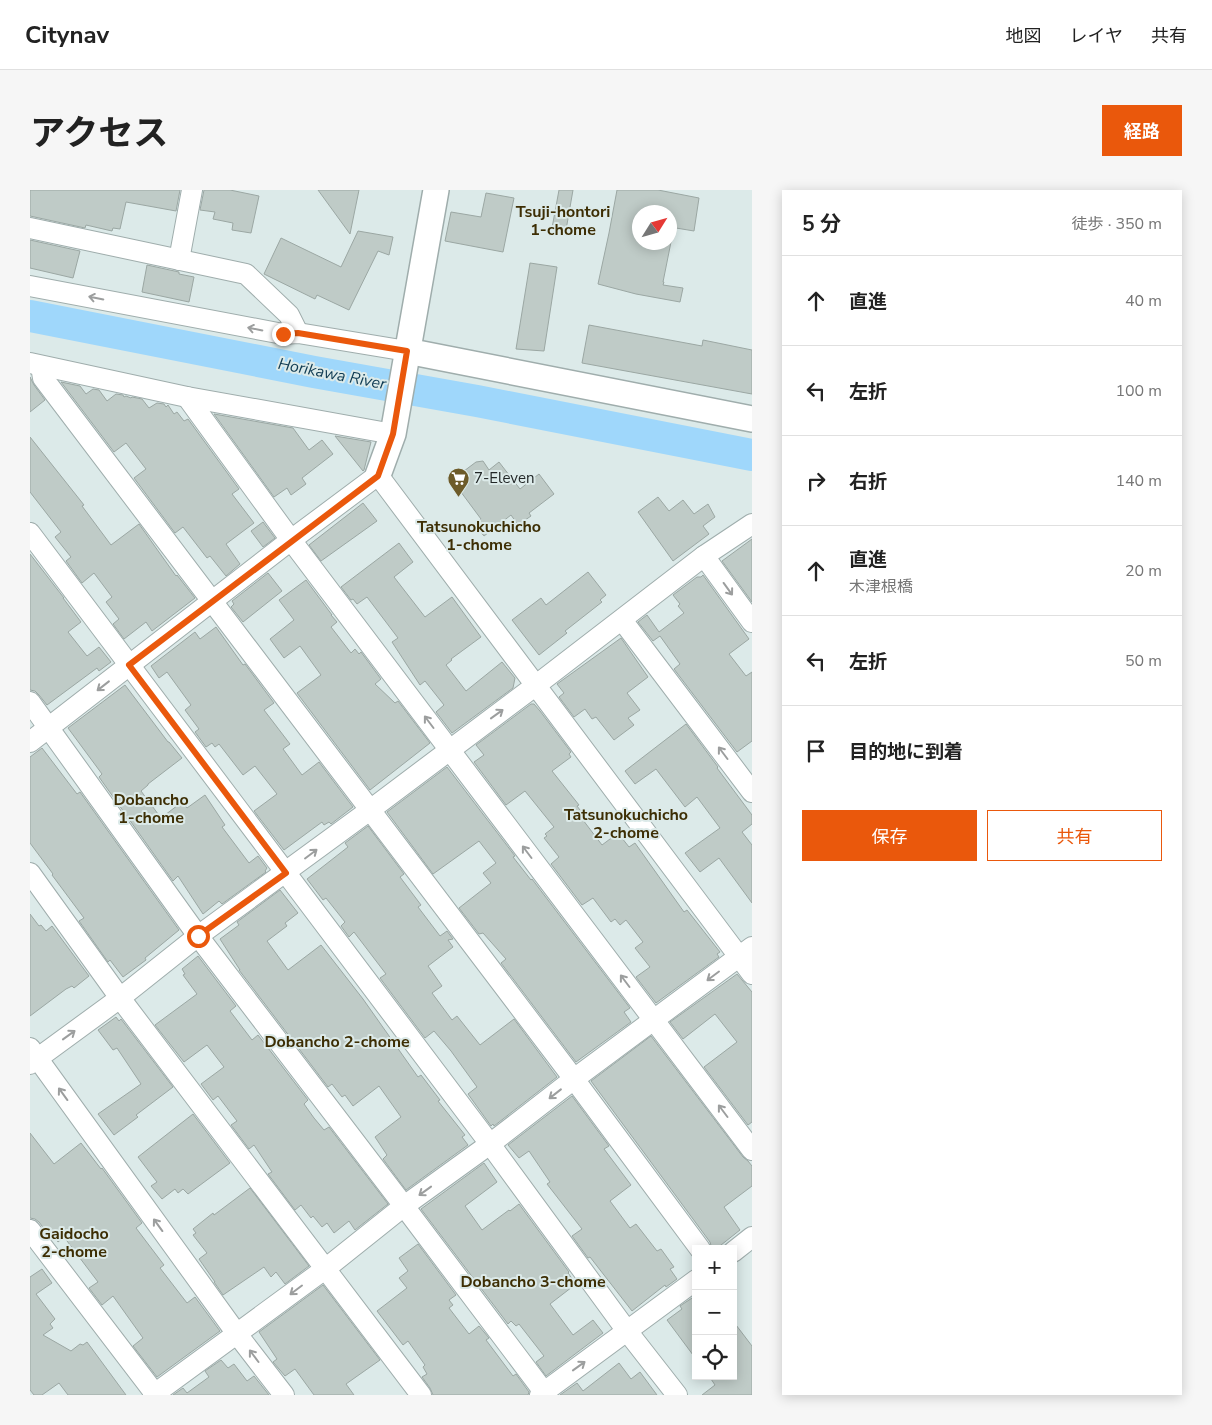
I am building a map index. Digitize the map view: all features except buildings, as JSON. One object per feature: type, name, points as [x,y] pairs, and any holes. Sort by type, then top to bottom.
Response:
[{"type":"street","points":[[179,260],[192,190]]},
{"type":"street","points":[[30,742],[378,476],[393,434],[436,190]]},
{"type":"street","points":[[30,228],[246,274],[289,315],[298,333]]},
{"type":"street","points":[[30,286],[283,334],[298,333],[406,360],[752,419]]},
{"type":"street","points":[[36,365],[187,396],[393,434]]},
{"type":"street","points":[[36,365],[43,378],[574,1079],[697,1245]]},
{"type":"street","points":[[187,396],[292,540],[752,1150]]},
{"type":"street","points":[[378,476],[535,686],[745,952],[752,974]]},
{"type":"street","points":[[284,1395],[32,1057],[120,998],[198,936],[370,810],[704,556],[752,524]]},
{"type":"street","points":[[30,533],[490,1144],[627,1331],[677,1395]]},
{"type":"street","points":[[704,556],[752,622]]},
{"type":"street","points":[[622,620],[752,792]]},
{"type":"street","points":[[30,702],[198,936],[404,1206],[542,1394],[692,1283]]},
{"type":"street","points":[[30,874],[120,998],[421,1395]]},
{"type":"street","points":[[30,1230],[154,1394],[326,1269],[404,1206],[490,1144],[745,952]]},
{"type":"street","points":[[737,1249],[752,1237]]},
{"type":"waterway","name":"Horikawa River","points":[[30,316],[752,455]]},
{"type":"place","name":"7-Eleven","points":[[458,497]]},
{"type":"district","name":"Tsuji-hontori 1-chome","points":[[563,221]]},
{"type":"district","name":"Tatsunokuchicho 1-chome","points":[[479,536]]},
{"type":"district","name":"Dobancho 1-chome","points":[[151,809]]},
{"type":"district","name":"Tatsunokuchicho 2-chome","points":[[626,824]]},
{"type":"district","name":"Dobancho 2-chome","points":[[337,1042]]},
{"type":"district","name":"Gaidocho 2-chome","points":[[74,1243]]},
{"type":"district","name":"Dobancho 3-chome","points":[[533,1282]]},
{"type":"route","points":[[198,936],[286,873],[129,665],[378,476],[393,434],[405,369],[407,351],[298,333],[283,334]]}]
